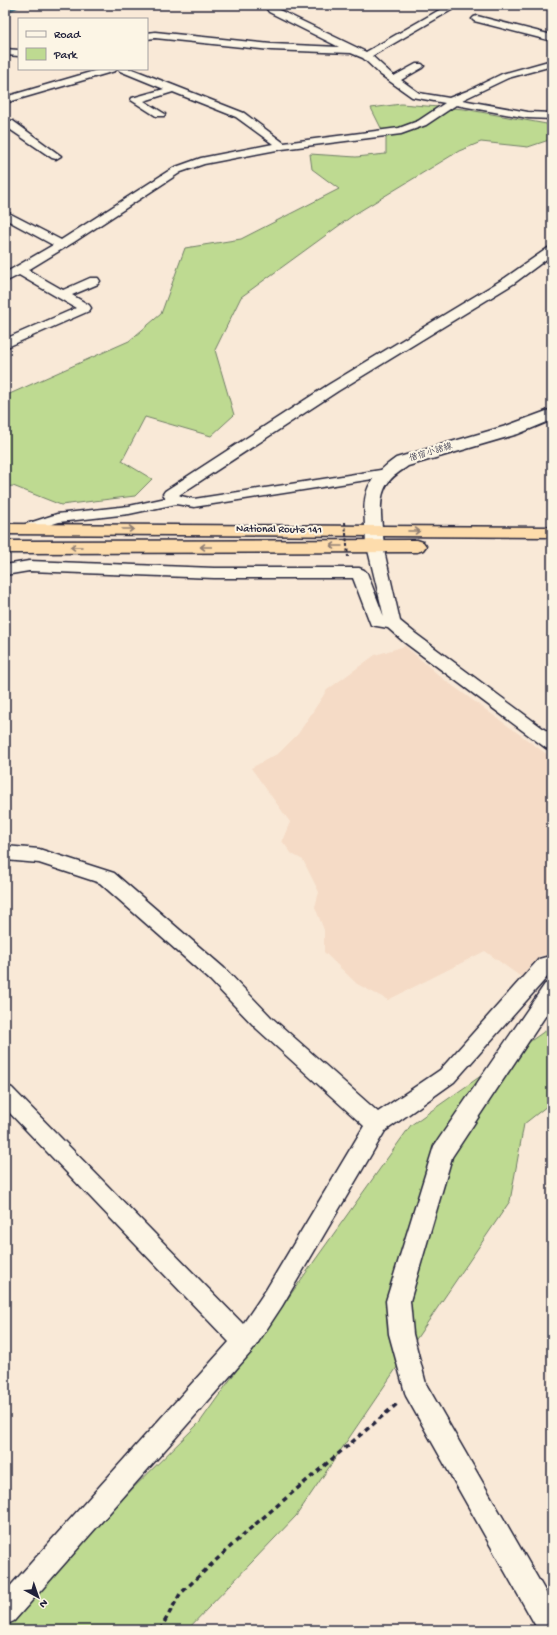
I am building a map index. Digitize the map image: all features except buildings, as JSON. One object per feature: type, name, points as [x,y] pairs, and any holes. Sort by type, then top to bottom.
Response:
[{"type":"highway","name":"National Route 141","points":[[5,530],[25,529],[552,545]]},
{"type":"highway","name":"National Route 141","points":[[5,547],[375,539],[552,532]]},
{"type":"main road","name":"借宿小諸線","points":[[375,539],[373,517],[376,488],[387,473],[402,462],[512,430],[552,414]]},
{"type":"street","points":[[270,5],[272,10],[366,56],[384,73],[416,95],[528,115],[552,116]]},
{"type":"street","points":[[366,56],[455,5]]},
{"type":"street","points":[[477,19],[552,41]]},
{"type":"street","points":[[148,36],[155,35],[271,47],[353,50]]},
{"type":"street","points":[[148,46],[173,38]]},
{"type":"street","points":[[5,52],[18,53]]},
{"type":"street","points":[[5,278],[61,245],[178,170],[201,161],[282,146],[401,131],[422,123],[452,102],[505,76],[552,63]]},
{"type":"street","points":[[394,80],[418,66]]},
{"type":"street","points":[[5,100],[109,70]]},
{"type":"street","points":[[124,70],[240,115],[282,146]]},
{"type":"street","points":[[160,114],[136,100],[172,89]]},
{"type":"street","points":[[5,123],[9,123],[56,156]]},
{"type":"street","points":[[5,214],[61,245]]},
{"type":"street","points":[[176,500],[170,494],[333,388],[509,281],[552,250]]},
{"type":"street","points":[[5,344],[85,308],[20,270]]},
{"type":"street","points":[[63,295],[94,281]]},
{"type":"street","points":[[25,529],[57,518],[128,510],[176,500],[194,503],[387,473]]},
{"type":"street","points":[[375,539],[393,623]]},
{"type":"street","points":[[5,570],[29,566],[214,573],[359,573],[377,621],[393,623],[410,638],[552,744]]},
{"type":"street","points":[[5,853],[39,856],[107,878],[218,974],[264,1023],[377,1124]]},
{"type":"street","points":[[5,1612],[245,1342],[274,1298],[377,1124],[447,1076],[546,966],[552,966]]},
{"type":"street","points":[[552,990],[442,1153],[398,1301],[400,1334],[415,1388],[552,1629]]},
{"type":"street","points":[[5,1094],[245,1342]]},
{"type":"path","points":[[345,522],[348,557]]},
{"type":"path","points":[[160,1630],[180,1594],[244,1532],[415,1388]]},
{"type":"shaded area","points":[[405,646],[442,678],[552,758],[552,954],[540,956],[521,977],[485,951],[388,1000],[357,984],[324,952],[324,930],[315,907],[319,892],[303,860],[292,854],[282,841],[290,822],[251,768],[279,753],[298,734],[327,690],[375,655]]},
{"type":"green space","points":[[401,104],[464,109],[552,125],[552,139],[528,147],[481,142],[459,151],[355,214],[241,297],[215,350],[234,415],[211,436],[145,417],[122,461],[152,479],[135,496],[61,505],[13,486],[5,487],[5,396],[129,341],[161,314],[185,248],[241,239],[339,189],[312,169],[310,154],[356,157],[386,154],[386,138],[371,108]]},
{"type":"green space","points":[[552,1026],[552,1102],[524,1124],[510,1201],[296,1516],[187,1630],[5,1630],[5,1615],[200,1422],[411,1125]]},
{"type":"waterway","points":[[5,12],[20,5]]}]
